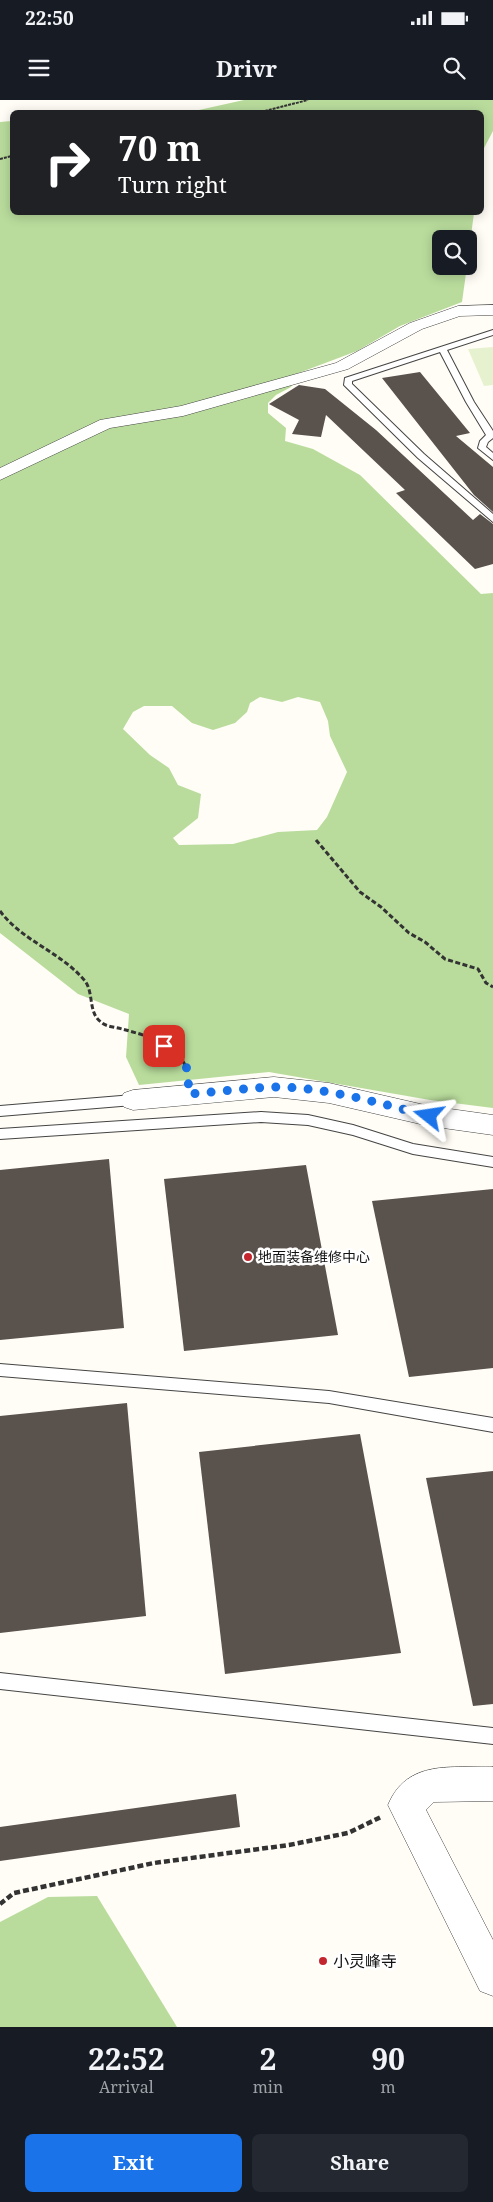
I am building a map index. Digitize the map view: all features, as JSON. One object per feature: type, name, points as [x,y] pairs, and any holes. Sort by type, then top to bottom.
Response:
[{"type":"street","points":[[0,475],[106,424],[183,411],[342,366],[416,326],[458,311],[493,310]]},
{"type":"street","points":[[132,1100],[274,1087],[373,1101],[429,1116],[493,1125]]},
{"type":"street","points":[[493,1784],[428,1785],[405,1805],[493,1978]]},
{"type":"lane","points":[[493,332],[354,376],[348,380],[348,385],[421,456],[493,519]]},
{"type":"lane","points":[[442,348],[470,402],[491,435],[484,441],[482,448],[493,457]]},
{"type":"lane","points":[[0,1111],[132,1100]]},
{"type":"lane","points":[[0,1134],[260,1117],[308,1120],[353,1130],[413,1149],[493,1162]]},
{"type":"lane","points":[[0,1370],[329,1397],[493,1425]]},
{"type":"lane","points":[[0,1681],[493,1736]]},
{"type":"path","points":[[269,110],[308,100]]},
{"type":"path","points":[[316,840],[360,892],[382,907],[409,933],[425,942],[445,959],[478,969],[486,982],[493,987]]},
{"type":"path","points":[[0,911],[8,922],[79,975],[89,988],[94,1016],[101,1023],[149,1038],[179,1053],[187,1067],[189,1094]]},
{"type":"path","points":[[0,1904],[14,1893],[154,1863],[289,1845],[348,1833],[405,1805]]},
{"type":"green space","points":[[244,100],[493,100],[493,131],[484,148],[484,110],[199,110]]},
{"type":"green space","points":[[10,121],[10,215],[474,215],[472,230],[432,230],[432,275],[466,275],[462,302],[400,326],[357,351],[296,374],[291,387],[276,395],[268,403],[268,413],[286,428],[285,441],[313,449],[360,475],[481,594],[493,593],[493,1108],[430,1100],[269,1072],[139,1085],[126,1057],[129,1014],[78,994],[0,933],[0,122]],"holes":[[[260,697],[282,702],[298,697],[320,702],[328,721],[330,736],[347,772],[327,817],[317,830],[278,832],[233,844],[179,845],[173,838],[198,818],[201,794],[178,785],[169,768],[150,755],[123,729],[133,712],[144,706],[172,706],[192,723],[213,730],[235,723],[247,712],[250,703]]]},
{"type":"green space","points":[[493,347],[493,385],[484,386],[468,349]]},
{"type":"green space","points":[[97,1896],[177,2027],[0,2027],[0,1922],[48,1897]]},
{"type":"building","points":[[420,372],[470,433],[456,436],[493,467],[493,512],[474,495],[382,378]]},
{"type":"building","points":[[299,385],[325,389],[376,430],[473,520],[480,514],[493,524],[493,564],[475,569],[396,493],[405,490],[326,415],[321,437],[292,434],[299,420],[269,404]]},
{"type":"building","points":[[109,1159],[124,1328],[0,1340],[0,1170]]},
{"type":"building","name":"地面装备维修中心","points":[[306,1165],[338,1335],[184,1351],[164,1179]]},
{"type":"building","points":[[493,1189],[493,1368],[409,1377],[372,1201]]},
{"type":"building","points":[[127,1403],[146,1616],[0,1633],[0,1416]]},
{"type":"building","points":[[360,1434],[401,1653],[225,1674],[199,1452]]},
{"type":"building","points":[[493,1471],[493,1704],[473,1706],[426,1478]]},
{"type":"building","points":[[236,1794],[240,1827],[0,1861],[0,1827]]},
{"type":"place","name":"地面装备维修中心","points":[[248,1257]]},
{"type":"place","name":"小灵峰寺","points":[[323,1961]]},
{"type":"route","points":[[164,1046],[179,1053],[187,1067],[189,1094],[274,1087],[329,1093],[373,1101],[429,1116]]}]
